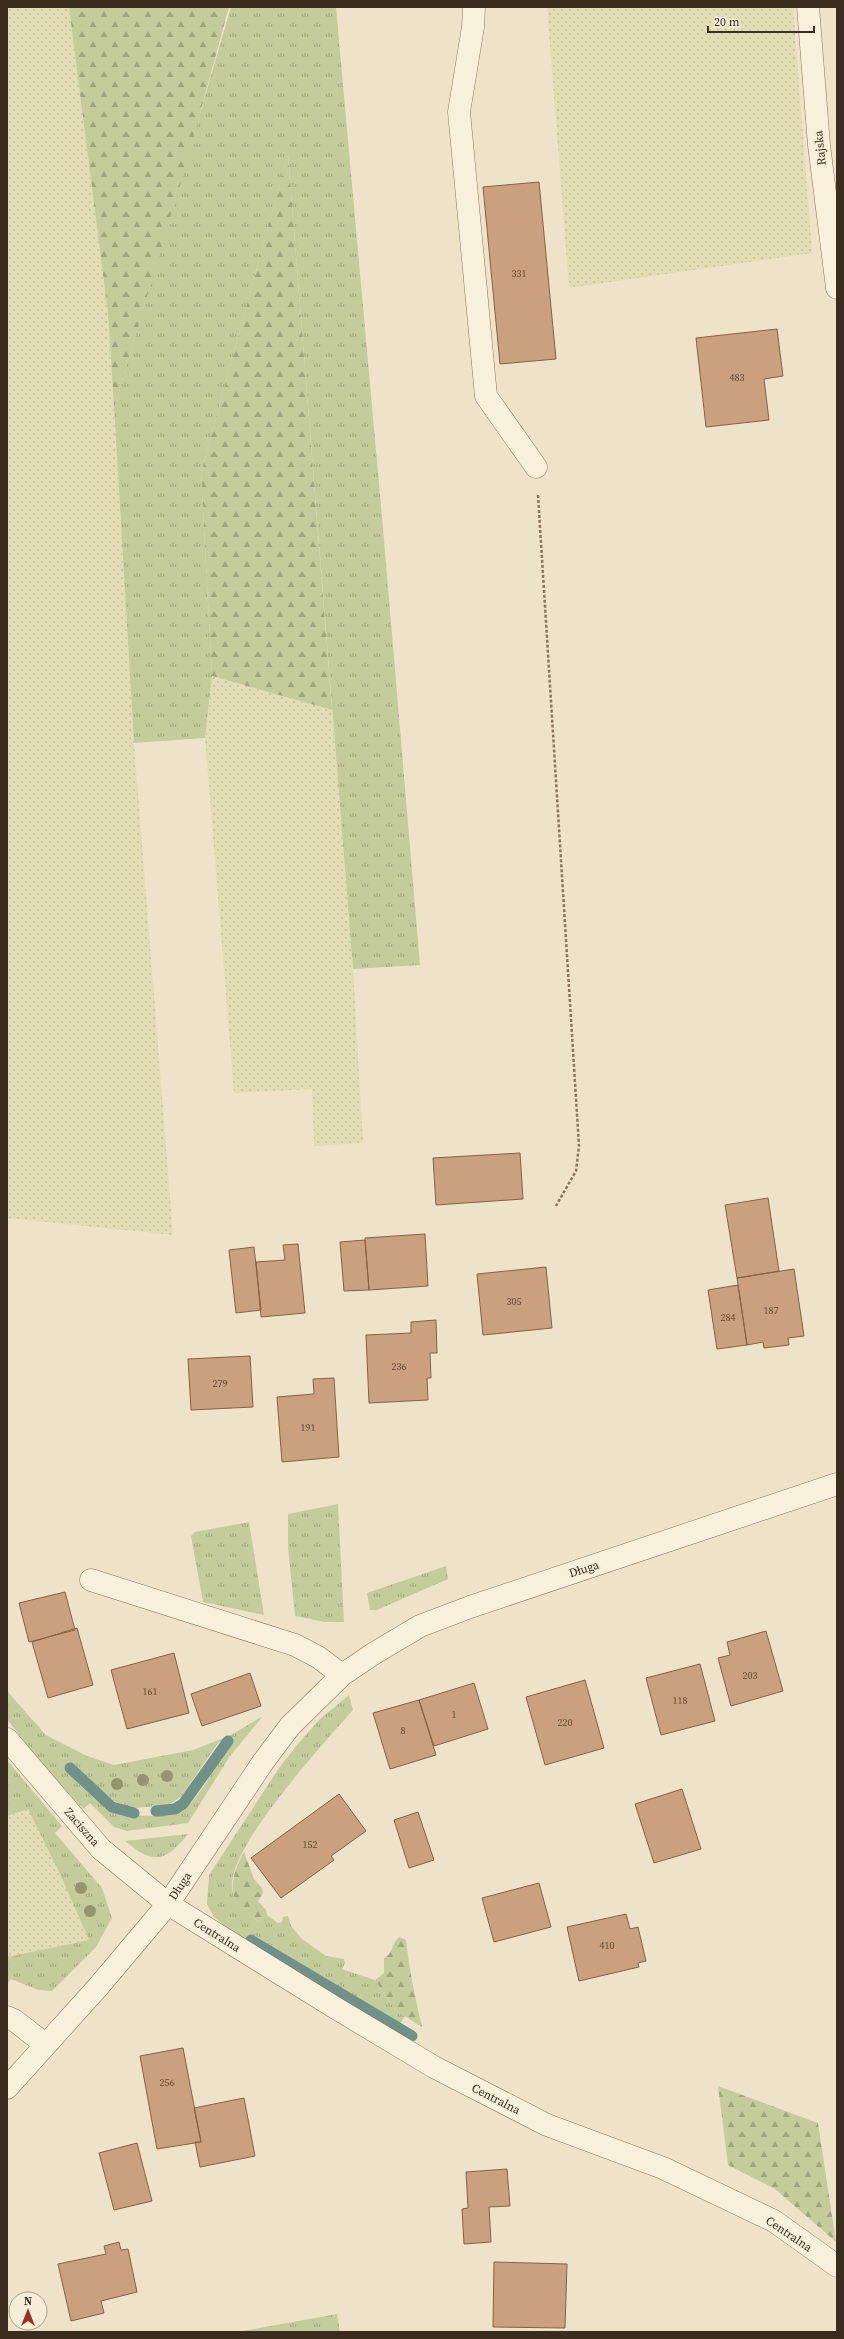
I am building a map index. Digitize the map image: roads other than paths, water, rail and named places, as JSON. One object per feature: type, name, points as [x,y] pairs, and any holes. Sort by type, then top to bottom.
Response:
[{"type":"street","points":[[474,7],[473,27],[459,112],[486,396],[536,467]]},
{"type":"street","name":"Rajska","points":[[808,7],[819,145],[837,288]]},
{"type":"street","name":"Długa","points":[[7,2088],[45,2044],[98,1987],[168,1904],[290,1726],[342,1675],[373,1654],[420,1626],[470,1607],[837,1484]]},
{"type":"street","points":[[91,1580],[295,1645],[318,1657],[342,1675]]},
{"type":"street","name":"Zaciszna","points":[[7,1739],[101,1849],[168,1904]]},
{"type":"street","name":"Centralna","points":[[168,1904],[334,2008],[434,2067],[547,2125],[663,2168],[774,2221],[837,2266]]},
{"type":"street","points":[[7,2018],[14,2020],[45,2044]]},
{"type":"waterway","points":[[156,1811],[175,1809],[183,1804],[228,1741]]},
{"type":"waterway","points":[[70,1768],[112,1807],[134,1813]]},
{"type":"waterway","points":[[251,1940],[412,2036]]}]
